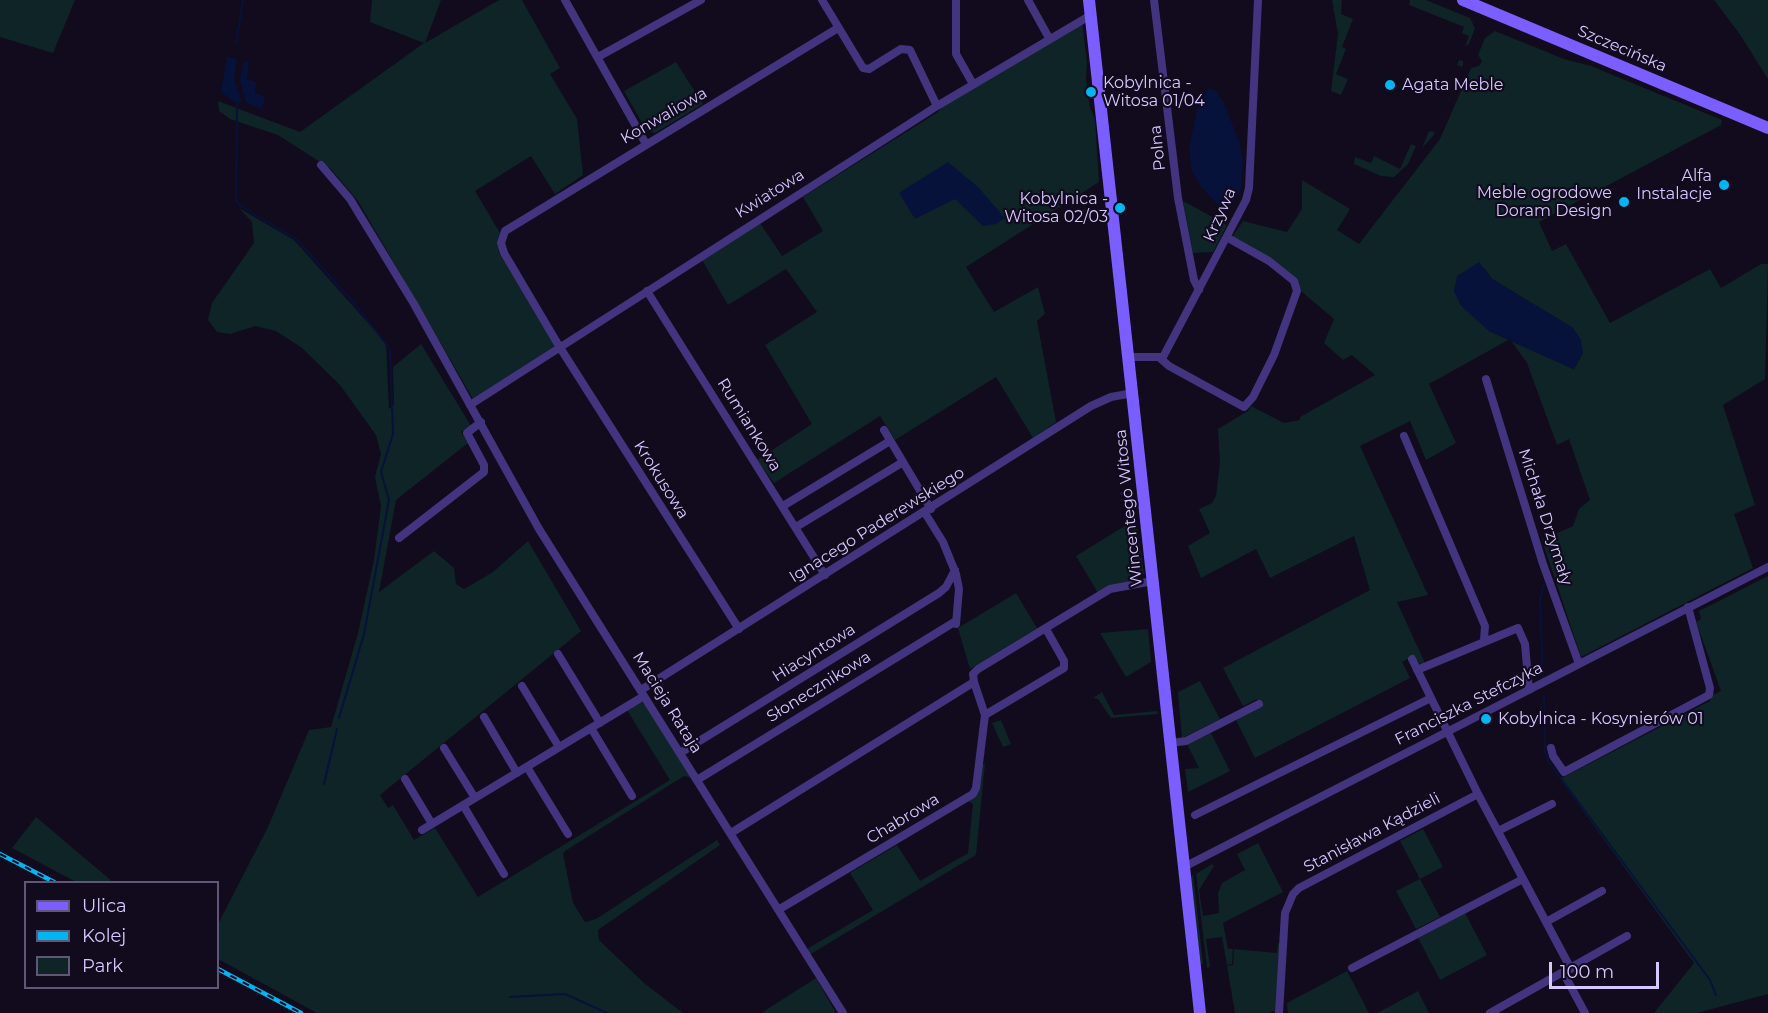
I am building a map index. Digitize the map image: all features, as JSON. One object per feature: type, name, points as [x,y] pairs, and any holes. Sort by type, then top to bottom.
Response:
[{"type":"street","points":[[565,0],[646,144]]},
{"type":"street","points":[[598,57],[701,0]]},
{"type":"street","points":[[822,0],[866,69],[901,49],[910,50],[937,106]]},
{"type":"street","points":[[956,0],[956,54],[973,84]]},
{"type":"street","points":[[1028,0],[1049,38]]},
{"type":"street","name":"Wincentego Witosa","points":[[1089,0],[1200,1013]]},
{"type":"street","name":"Polna","points":[[1154,0],[1178,198],[1194,280],[1199,290]]},
{"type":"street","name":"Krzywa","points":[[1160,358],[1228,238],[1244,206],[1249,188],[1258,0]]},
{"type":"street","name":"Szczecińska","points":[[1463,0],[1768,128]]},
{"type":"street","name":"Kwiatowa","points":[[471,405],[937,106],[1091,15]]},
{"type":"street","name":"Konwaliowa","points":[[505,231],[838,28]]},
{"type":"street","name":"Macieja Rataja","points":[[321,165],[350,199],[414,304],[539,529],[843,1013]]},
{"type":"street","name":"Krokusowa","points":[[505,231],[501,243],[504,254],[739,629]]},
{"type":"street","points":[[1129,357],[1160,358],[1169,366],[1244,407],[1253,397],[1275,355],[1297,291],[1294,281],[1269,261],[1228,238]]},
{"type":"street","name":"Rumiankowa","points":[[647,291],[825,575]]},
{"type":"street","name":"Michała Drzymały","points":[[1486,379],[1543,564],[1579,664]]},
{"type":"street","name":"Ignacego Paderewskiego","points":[[422,830],[600,723],[739,629],[1091,406],[1111,397],[1133,393]]},
{"type":"street","points":[[399,538],[484,472],[484,465],[467,433],[481,423]]},
{"type":"street","points":[[884,430],[928,511],[955,570]]},
{"type":"street","points":[[1404,436],[1485,626],[1484,640]]},
{"type":"street","points":[[783,506],[890,441]]},
{"type":"street","points":[[796,527],[903,462]]},
{"type":"street","name":"Franciszka Stefczyka","points":[[1184,867],[1768,567]]},
{"type":"street","name":"Słonecznikowa","points":[[697,780],[956,623],[959,589],[955,570]]},
{"type":"street","name":"Hiacyntowa","points":[[681,753],[939,593],[946,587],[955,570]]},
{"type":"street","points":[[731,833],[974,682],[973,674],[978,669],[1110,589],[1153,581]]},
{"type":"street","points":[[1551,748],[1564,772],[1709,695],[1710,688],[1688,607]]},
{"type":"street","points":[[1417,670],[1484,640],[1518,628],[1525,644],[1529,690]]},
{"type":"street","points":[[985,715],[1064,668],[1064,661],[1046,629]]},
{"type":"street","points":[[558,654],[600,723]]},
{"type":"street","points":[[1412,659],[1478,794],[1546,922],[1585,1013]]},
{"type":"street","name":"Chabrowa","points":[[778,910],[973,794],[976,788],[985,715],[974,682]]},
{"type":"street","points":[[522,686],[559,747]]},
{"type":"street","points":[[1195,815],[1431,698]]},
{"type":"street","points":[[1171,743],[1186,741],[1258,704]]},
{"type":"street","points":[[484,717],[517,773]]},
{"type":"street","points":[[591,728],[632,796]]},
{"type":"street","points":[[444,748],[474,798]]},
{"type":"street","points":[[527,767],[568,834]]},
{"type":"street","points":[[405,779],[432,824]]},
{"type":"street","name":"Stanisława Kądzieli","points":[[1279,1013],[1285,913],[1293,894],[1299,888],[1478,794]]},
{"type":"street","points":[[1498,831],[1552,804]]},
{"type":"street","points":[[463,805],[504,874]]},
{"type":"street","points":[[1352,968],[1524,879]]},
{"type":"street","points":[[1546,922],[1602,891]]},
{"type":"street","points":[[1490,1013],[1568,972],[1627,936]]},
{"type":"green space","points":[[0,0],[75,0],[53,53],[0,37]]},
{"type":"green space","points":[[372,0],[441,0],[425,43],[499,0],[522,0],[560,68],[550,74],[577,119],[583,175],[555,194],[531,156],[475,191],[500,233],[497,242],[499,253],[556,345],[473,399],[358,201],[331,169],[278,135],[230,119],[219,111],[218,101],[300,132],[424,43],[370,22]]},
{"type":"green space","points":[[1332,0],[1342,0],[1341,14],[1353,19],[1342,47],[1346,49],[1336,74],[1348,79],[1341,95],[1331,91],[1338,34]]},
{"type":"green space","points":[[1410,0],[1426,0],[1470,18],[1475,28],[1469,44],[1465,46],[1469,36],[1462,33],[1464,27],[1409,5]]},
{"type":"green space","points":[[1714,0],[1768,0],[1768,79],[1741,36]]},
{"type":"green space","points":[[1082,22],[1087,61],[1086,79],[1090,108],[1095,119],[1099,182],[966,267],[994,312],[1038,287],[1045,314],[1037,321],[1056,422],[1033,438],[996,377],[895,440],[880,416],[774,483],[757,460],[812,424],[765,345],[817,312],[786,269],[728,305],[702,260],[760,223],[782,256],[823,231],[803,197],[938,112],[943,106]]},
{"type":"green space","points":[[1495,31],[1564,59],[1591,66],[1722,120],[1721,125],[1539,222],[1552,251],[1566,244],[1610,323],[1710,269],[1721,288],[1761,264],[1768,264],[1765,379],[1723,405],[1755,505],[1734,514],[1753,568],[1581,657],[1542,540],[1573,526],[1579,509],[1590,500],[1569,439],[1557,445],[1527,363],[1511,341],[1574,369],[1583,353],[1573,328],[1492,279],[1485,269],[1489,331],[1509,340],[1429,384],[1456,443],[1426,460],[1410,421],[1360,446],[1428,595],[1397,602],[1425,663],[1420,664],[1413,656],[1402,662],[1410,678],[1255,758],[1236,720],[1261,706],[1257,699],[1243,706],[1223,668],[1370,590],[1354,536],[1270,578],[1256,549],[1201,578],[1188,546],[1210,533],[1199,509],[1212,503],[1216,496],[1220,462],[1218,429],[1248,411],[1251,406],[1284,423],[1300,420],[1300,417],[1375,375],[1352,355],[1343,360],[1324,343],[1334,319],[1302,292],[1296,280],[1232,237],[1243,221],[1287,232],[1302,209],[1302,180],[1350,209],[1337,230],[1359,244],[1440,139],[1471,68],[1479,66],[1482,61],[1478,55],[1485,38]]},
{"type":"green space","points":[[1459,60],[1463,61],[1463,65],[1435,132],[1462,67],[1457,65]]},
{"type":"green space","points":[[676,62],[703,104],[655,133],[646,130],[624,91]]},
{"type":"green space","points":[[1429,131],[1435,132],[1433,136],[1422,148]]},
{"type":"green space","points":[[1411,144],[1416,146],[1408,164],[1394,177],[1381,176],[1354,164],[1355,157],[1371,163],[1374,156],[1400,169]]},
{"type":"green space","points":[[1183,201],[1227,225],[1213,252],[1193,253]]},
{"type":"green space","points":[[239,208],[294,240],[386,343],[389,409],[394,405],[393,367],[421,344],[471,426],[461,432],[468,443],[396,500],[379,592],[434,551],[454,568],[456,584],[464,589],[493,572],[528,541],[581,631],[380,795],[388,808],[393,805],[414,840],[435,828],[478,897],[670,780],[627,710],[639,702],[644,703],[693,778],[684,776],[563,854],[573,903],[585,922],[596,919],[717,840],[720,845],[598,930],[599,940],[644,983],[683,1013],[317,1013],[219,960],[219,922],[268,827],[309,730],[331,727],[358,633],[374,560],[381,506],[375,477],[381,454],[376,435],[340,385],[302,348],[276,331],[255,326],[230,334],[217,332],[208,320],[212,303],[254,243],[252,222]]},
{"type":"green space","points":[[1136,519],[1144,574],[1134,577],[1134,581],[1098,593],[1076,556]]},
{"type":"green space","points":[[1768,576],[1768,994],[1697,1013],[1654,1013],[1694,963],[1560,779],[1710,701],[1712,695],[1721,691],[1696,622],[1701,619],[1699,611]]},
{"type":"green space","points":[[1016,593],[1037,628],[970,669],[958,628]]},
{"type":"green space","points":[[1148,629],[1151,662],[1126,677],[1100,633]]},
{"type":"green space","points":[[1200,681],[1220,719],[1182,738],[1178,692]]},
{"type":"green space","points":[[1102,692],[1114,715],[1157,711],[1158,714],[1111,718],[1098,699],[1093,698]]},
{"type":"green space","points":[[1001,720],[1011,744],[1003,747],[992,723]]},
{"type":"green space","points":[[1211,733],[1230,771],[1188,792],[1185,769],[1199,768],[1187,744]]},
{"type":"green space","points":[[985,763],[976,855],[809,955],[807,949],[873,910],[850,873],[897,845],[920,881],[968,853],[973,804],[968,801],[978,793],[982,765]]},
{"type":"green space","points":[[36,817],[112,881],[74,881],[12,848]]},
{"type":"green space","points":[[1423,829],[1443,867],[1420,879],[1400,841]]},
{"type":"green space","points":[[1258,843],[1283,892],[1223,923],[1228,949],[1233,949],[1232,964],[1227,965],[1222,937],[1206,939],[1210,967],[1207,968],[1196,874],[1212,864],[1214,866],[1199,890],[1203,916],[1219,913],[1218,893],[1222,883],[1245,870],[1237,854]]},
{"type":"green space","points":[[1193,873],[1203,964],[1199,965],[1190,880]]},
{"type":"green space","points":[[1420,879],[1440,917],[1416,929],[1396,891]]},
{"type":"green space","points":[[1465,913],[1487,955],[1440,980],[1418,938]]},
{"type":"green space","points":[[1278,943],[1280,943],[1277,1013],[1273,1011],[1235,1013],[1227,966],[1233,965],[1234,949],[1277,953]]},
{"type":"green space","points":[[1347,971],[1369,1013],[1288,1013],[1287,1003]]},
{"type":"green space","points":[[816,978],[836,1013],[761,1013]]},
{"type":"green space","points":[[1418,991],[1429,1013],[1377,1013],[1396,1003]]},
{"type":"water","points":[[227,56],[237,59],[234,79],[242,102],[236,103],[221,92]]},
{"type":"water","points":[[244,61],[249,62],[247,79],[256,82],[255,93],[265,97],[262,109],[246,103],[240,80]]},
{"type":"water","points":[[1210,88],[1215,90],[1224,103],[1240,144],[1243,162],[1241,189],[1233,202],[1225,207],[1218,205],[1202,188],[1192,171],[1189,150],[1196,113],[1205,92]]},
{"type":"water","points":[[948,162],[978,187],[1005,218],[996,224],[983,226],[955,199],[915,219],[899,193]]},
{"type":"water","points":[[1479,262],[1492,279],[1573,328],[1581,340],[1583,353],[1573,369],[1489,331],[1461,306],[1454,291],[1457,276]]},
{"type":"waterway","points":[[236,44],[243,0]]},
{"type":"waterway","points":[[237,103],[236,199],[239,205],[296,239],[353,302],[390,349],[393,434],[381,472],[389,500],[364,634],[339,718]]},
{"type":"waterway","points":[[1543,678],[1540,599],[1544,584]]},
{"type":"waterway","points":[[1544,695],[1545,751],[1548,761],[1710,980],[1716,995]]},
{"type":"waterway","points":[[324,784],[337,729]]},
{"type":"waterway","points":[[510,997],[565,994],[607,1013]]},
{"type":"railway","points":[[0,854],[52,881]]},
{"type":"railway","points":[[219,970],[301,1013]]},
{"type":"place","name":"Agata Meble","points":[[1390,85]]},
{"type":"place","name":"Kobylnica - Witosa 01/04","points":[[1091,92]]},
{"type":"place","name":"Alfa Instalacje","points":[[1724,185]]},
{"type":"place","name":"Meble ogrodowe Doram Design","points":[[1624,202]]},
{"type":"place","name":"Kobylnica - Witosa 02/03","points":[[1120,208]]},
{"type":"place","name":"Kobylnica - Kosynierów 01","points":[[1486,719]]}]
